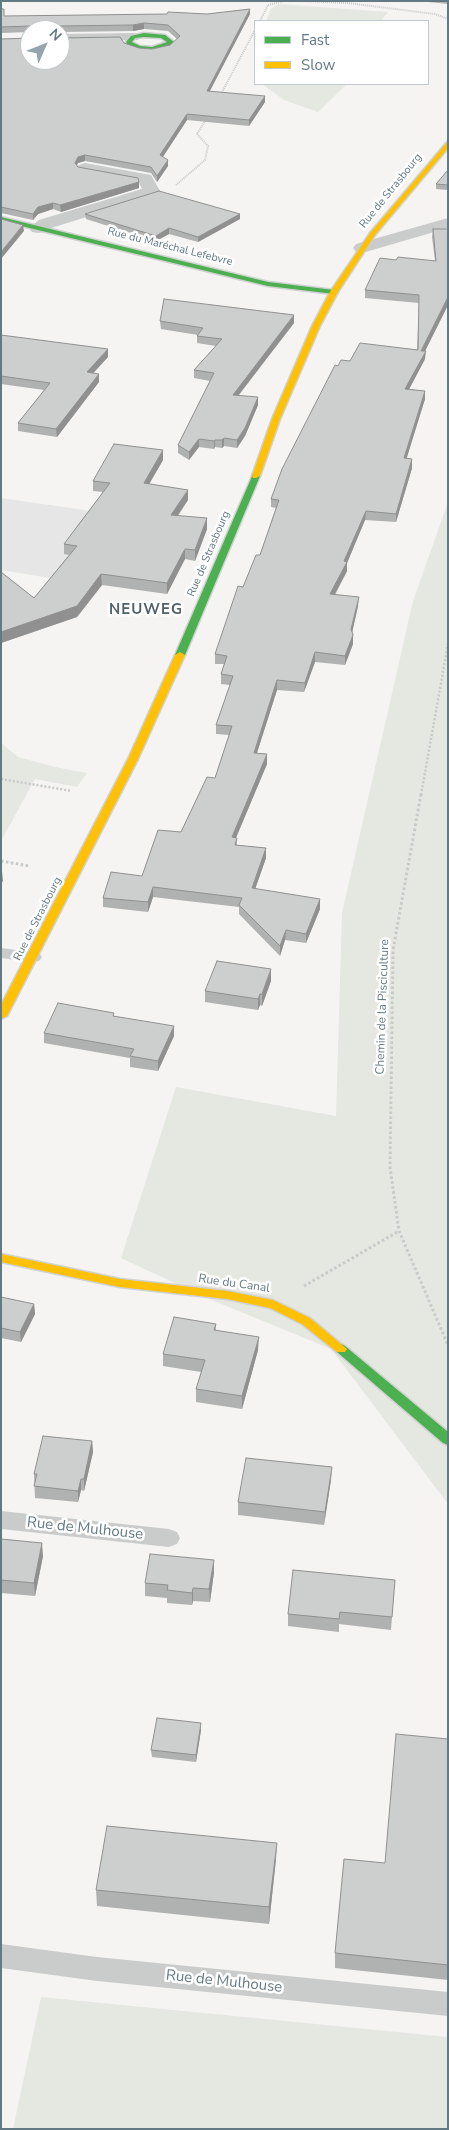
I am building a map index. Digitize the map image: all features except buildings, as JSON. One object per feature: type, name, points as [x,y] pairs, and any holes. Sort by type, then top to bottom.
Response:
[{"type":"main road","name":"Rue de Strasbourg","points":[[1,1016],[33,958],[129,767],[176,664],[257,473],[276,418],[316,326],[334,292],[362,248],[448,143]]},
{"type":"main road","name":"Rue du Maréchal Lefebvre","points":[[1,219],[268,284],[334,292]]},
{"type":"main road","name":"Rue du Canal","points":[[1,1258],[120,1283],[227,1295],[273,1304],[306,1321],[448,1440]]},
{"type":"street","points":[[70,38],[133,38]]},
{"type":"street","points":[[38,228],[45,224],[152,191],[145,179],[85,168]]},
{"type":"street","points":[[362,248],[448,223]]},
{"type":"lane","points":[[1,953],[33,958]]},
{"type":"lane","name":"Rue de Mulhouse","points":[[1,1520],[169,1538]]},
{"type":"lane","name":"Rue de Mulhouse","points":[[1,1956],[97,1969],[448,2004]]},
{"type":"path","points":[[260,20],[268,5],[284,1]]},
{"type":"path","points":[[303,1],[347,3],[435,14],[448,19]]},
{"type":"path","points":[[220,97],[254,32]]},
{"type":"path","points":[[176,185],[205,160],[208,146],[197,134],[211,112]]},
{"type":"path","name":"Chemin de la Pisciculture","points":[[448,644],[393,950],[390,1167],[399,1231],[448,1345]]},
{"type":"path","points":[[1,779],[72,792]]},
{"type":"path","points":[[1,861],[29,866]]},
{"type":"path","points":[[273,1304],[399,1231]]},
{"type":"shaded area","points":[[278,4],[388,12],[382,20],[266,20],[271,9]]},
{"type":"shaded area","points":[[263,85],[346,85],[318,112],[284,100]]},
{"type":"shaded area","points":[[1,498],[91,511],[62,580],[1,570]]},
{"type":"shaded area","points":[[448,502],[448,1504],[331,1349],[207,1298],[121,1258],[176,1087],[336,1116],[342,913],[413,601]]},
{"type":"shaded area","points":[[1,743],[18,757],[87,773],[77,787],[35,779],[1,841]]},
{"type":"shaded area","points":[[41,1997],[448,2037],[448,2129],[13,2129]]},
{"type":"traffic: fast","points":[[144,35],[163,36],[171,42],[165,46],[152,49],[139,48],[130,44],[129,42],[133,37],[144,35]]},
{"type":"traffic: fast","points":[[1,219],[268,284],[334,292]]},
{"type":"traffic: fast","points":[[180,655],[256,476]]},
{"type":"traffic: fast","points":[[341,1349],[448,1440]]},
{"type":"traffic: slow","points":[[256,476],[276,419],[316,326],[334,292],[372,234],[448,143]]},
{"type":"traffic: slow","points":[[1,1016],[133,759],[180,655]]},
{"type":"traffic: slow","points":[[1,1258],[120,1283],[227,1295],[273,1304],[306,1321],[341,1349]]},
{"type":"district","name":"NEUWEG","points":[[146,610]]}]
